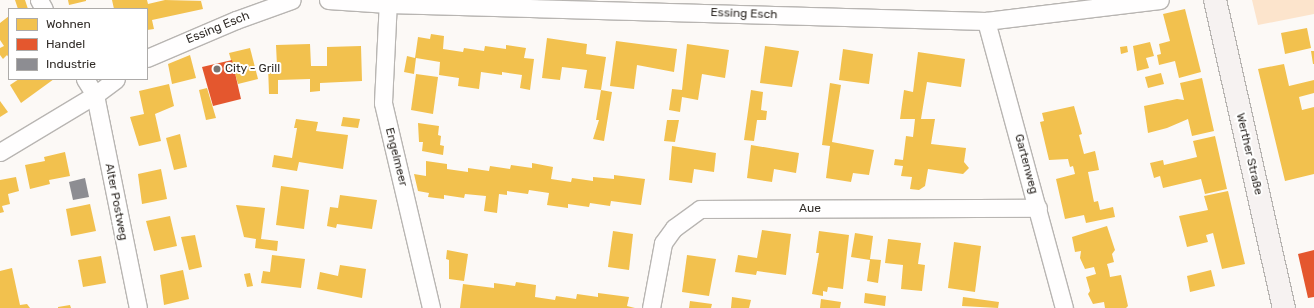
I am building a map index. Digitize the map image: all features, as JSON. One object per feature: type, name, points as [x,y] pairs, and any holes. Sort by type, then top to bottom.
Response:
[{"type":"main road","name":"Werther Straße","points":[[1215,0],[1284,308]]},
{"type":"street","name":"Essing Esch","points":[[148,58],[236,20],[292,0]]},
{"type":"street","name":"Essing Esch","points":[[328,0],[986,21],[1160,0]]},
{"type":"street","name":"Engelmeer","points":[[388,2],[383,103],[431,308]]},
{"type":"street","name":"Gartenweg","points":[[986,21],[1064,308]]},
{"type":"street","points":[[86,80],[95,95]]},
{"type":"street","points":[[0,152],[95,95],[115,80]]},
{"type":"street","name":"Alter Postweg","points":[[95,95],[138,308]]},
{"type":"street","name":"Aue","points":[[651,308],[663,243],[674,228],[700,209],[1038,208]]},
{"type":"shaded area","points":[[1252,0],[1314,0],[1314,14],[1258,25]]},
{"type":"building: Wohnen","points":[[15,0],[25,0],[28,8],[18,8]]},
{"type":"building: Wohnen","points":[[68,0],[86,0],[86,1],[69,5]]},
{"type":"building: Wohnen","points":[[112,0],[147,0],[148,4],[165,0],[205,1],[201,1],[203,9],[152,20],[154,29],[148,30],[148,8],[114,8]]},
{"type":"building: Wohnen","points":[[1185,9],[1201,72],[1179,78],[1175,61],[1159,65],[1157,55],[1161,54],[1159,44],[1170,41],[1163,14]]},
{"type":"building: Wohnen","points":[[8,17],[8,56],[7,55],[3,59],[0,55],[0,48],[4,46],[0,40],[0,23]]},
{"type":"building: Wohnen","points":[[1307,28],[1311,48],[1285,54],[1281,33]]},
{"type":"building: Wohnen","points":[[431,34],[444,36],[443,49],[463,52],[464,48],[484,51],[485,46],[506,49],[506,45],[526,48],[524,58],[534,59],[530,90],[520,88],[522,75],[502,72],[502,75],[481,72],[479,89],[458,86],[459,78],[439,75],[440,62],[416,58],[414,74],[404,72],[407,56],[415,58],[418,37],[430,39]]},
{"type":"building: Wohnen","points":[[547,38],[587,44],[586,54],[606,57],[601,90],[584,88],[587,70],[562,67],[560,80],[542,78]]},
{"type":"building: Wohnen","points":[[616,41],[677,49],[674,72],[637,65],[634,89],[610,86]]},
{"type":"building: Wohnen","points":[[1150,42],[1154,56],[1146,58],[1149,68],[1137,71],[1133,46]]},
{"type":"building: Wohnen","points":[[310,44],[311,66],[327,66],[327,47],[361,46],[362,81],[320,83],[320,91],[310,92],[310,79],[278,80],[278,94],[269,94],[268,66],[277,66],[276,45]]},
{"type":"building: Wohnen","points":[[687,44],[729,50],[725,78],[702,74],[698,100],[682,97],[680,112],[669,110],[672,89],[682,90]]},
{"type":"building: Wohnen","points":[[765,46],[799,51],[792,87],[760,83]]},
{"type":"building: Wohnen","points":[[1127,46],[1128,52],[1121,54],[1120,47]]},
{"type":"building: Wohnen","points":[[250,48],[258,79],[238,84],[229,53]]},
{"type":"building: Wohnen","points":[[843,49],[873,54],[869,84],[839,80]]},
{"type":"building: Wohnen","points":[[1311,51],[1314,51],[1314,64],[1313,64]]},
{"type":"building: Wohnen","points":[[918,52],[965,59],[961,87],[927,82],[921,119],[935,119],[931,144],[966,148],[964,162],[969,168],[963,174],[928,169],[925,186],[919,190],[910,189],[912,177],[901,176],[903,166],[894,165],[895,159],[903,160],[906,136],[913,137],[915,119],[900,119],[904,90],[913,92]]},
{"type":"building: Wohnen","points":[[190,55],[196,78],[172,84],[168,64]]},
{"type":"building: Wohnen","points":[[1284,64],[1289,86],[1314,80],[1314,93],[1299,97],[1302,110],[1314,107],[1314,174],[1285,181],[1258,69]]},
{"type":"building: Wohnen","points":[[1161,73],[1164,84],[1148,88],[1145,77]]},
{"type":"building: Wohnen","points":[[416,74],[438,77],[433,114],[411,110]]},
{"type":"building: Wohnen","points":[[1202,78],[1214,131],[1192,136],[1188,119],[1167,128],[1148,133],[1144,106],[1177,99],[1184,100],[1180,83]]},
{"type":"building: Wohnen","points":[[18,80],[53,80],[21,103],[10,85]]},
{"type":"building: Wohnen","points":[[830,83],[841,85],[832,142],[874,150],[869,175],[853,173],[851,182],[826,178],[830,146],[822,145]]},
{"type":"building: Wohnen","points":[[169,84],[174,106],[155,114],[161,141],[139,146],[130,117],[144,114],[139,91]]},
{"type":"building: Wohnen","points":[[207,88],[216,118],[206,120],[199,90]]},
{"type":"building: Wohnen","points":[[601,90],[612,92],[604,141],[593,139],[599,120],[596,120]]},
{"type":"building: Wohnen","points":[[751,90],[763,92],[761,110],[767,111],[766,120],[757,120],[754,141],[744,140]]},
{"type":"building: Wohnen","points":[[0,101],[8,112],[0,117]]},
{"type":"building: Wohnen","points":[[1074,106],[1082,134],[1079,135],[1084,154],[1095,151],[1097,160],[1099,170],[1088,172],[1094,202],[1098,201],[1100,210],[1113,207],[1115,217],[1086,223],[1084,215],[1065,219],[1056,179],[1075,174],[1073,166],[1070,167],[1068,159],[1049,160],[1040,122],[1044,121],[1042,113]]},
{"type":"building: Wohnen","points":[[343,117],[360,119],[358,128],[341,126]]},
{"type":"building: Wohnen","points":[[296,119],[318,122],[316,131],[348,135],[343,169],[299,162],[297,171],[272,167],[274,155],[292,158],[297,128],[294,128]]},
{"type":"building: Wohnen","points":[[667,120],[679,120],[675,142],[664,141]]},
{"type":"building: Wohnen","points":[[418,123],[439,126],[438,135],[441,136],[440,145],[444,146],[443,155],[422,151],[423,142],[419,142]]},
{"type":"building: Wohnen","points":[[180,134],[187,167],[174,170],[166,138]]},
{"type":"building: Wohnen","points":[[1215,136],[1227,189],[1205,194],[1201,179],[1163,188],[1160,176],[1154,178],[1150,163],[1163,160],[1164,165],[1197,157],[1193,141]]},
{"type":"building: Wohnen","points":[[751,145],[799,153],[796,173],[774,169],[772,182],[747,178]]},
{"type":"building: Wohnen","points":[[672,146],[716,153],[714,172],[694,169],[692,183],[669,180]]},
{"type":"building: Wohnen","points":[[65,152],[70,176],[49,180],[50,184],[30,189],[25,165],[45,161],[44,157]]},
{"type":"building: Wohnen","points":[[426,161],[447,164],[447,169],[468,172],[468,168],[489,171],[490,166],[510,169],[511,165],[532,168],[532,163],[553,167],[551,179],[571,182],[572,178],[593,181],[593,177],[614,179],[614,175],[645,179],[641,205],[611,201],[610,206],[590,203],[589,207],[568,204],[568,208],[547,205],[549,193],[529,190],[528,194],[507,191],[507,195],[499,194],[497,213],[484,211],[486,196],[465,194],[464,198],[444,195],[444,199],[428,197],[429,193],[418,191],[414,174],[426,176]]},
{"type":"building: Wohnen","points":[[161,169],[167,199],[142,204],[138,174]]},
{"type":"building: Wohnen","points":[[16,177],[19,191],[8,194],[10,204],[2,206],[4,212],[0,213],[0,180]]},
{"type":"building: Wohnen","points":[[281,186],[309,190],[304,229],[276,225]]},
{"type":"building: Wohnen","points":[[1228,191],[1245,264],[1222,269],[1213,233],[1206,235],[1208,242],[1187,247],[1179,216],[1208,210],[1204,196]]},
{"type":"building: Wohnen","points":[[340,195],[377,200],[372,229],[337,224],[336,228],[327,226],[330,207],[338,208]]},
{"type":"building: Wohnen","points":[[90,204],[96,231],[71,236],[66,209]]},
{"type":"building: Wohnen","points":[[236,205],[265,208],[261,239],[278,241],[277,251],[255,248],[256,239],[244,237]]},
{"type":"building: Wohnen","points":[[170,216],[177,246],[154,251],[146,221]]},
{"type":"building: Wohnen","points":[[1107,226],[1115,250],[1112,254],[1114,262],[1107,264],[1110,277],[1121,275],[1128,306],[1126,308],[1105,308],[1104,302],[1093,304],[1088,294],[1090,291],[1086,277],[1096,274],[1094,267],[1085,269],[1080,258],[1081,251],[1075,252],[1072,237]]},
{"type":"building: Wohnen","points":[[762,230],[791,234],[786,275],[757,271],[756,275],[735,272],[738,255],[757,258]]},
{"type":"building: Wohnen","points":[[613,231],[633,234],[629,270],[608,267]]},
{"type":"building: Wohnen","points":[[819,231],[849,235],[843,289],[828,287],[827,292],[823,291],[823,296],[812,294],[819,253],[816,253]]},
{"type":"building: Wohnen","points":[[855,233],[873,236],[870,259],[881,260],[878,283],[867,281],[870,260],[851,257]]},
{"type":"building: Wohnen","points":[[195,235],[202,267],[189,270],[181,237]]},
{"type":"building: Wohnen","points":[[888,239],[921,243],[918,264],[925,265],[922,291],[901,289],[903,265],[885,263]]},
{"type":"building: Wohnen","points":[[954,242],[981,246],[975,292],[948,288]]},
{"type":"building: Wohnen","points":[[447,250],[468,254],[464,281],[449,279],[449,260],[446,259]]},
{"type":"building: Wohnen","points":[[272,255],[305,259],[301,288],[261,283],[263,271],[270,272]]},
{"type":"building: Wohnen","points":[[687,255],[716,259],[709,296],[682,292]]},
{"type":"building: Wohnen","points":[[101,256],[106,283],[83,287],[78,260]]},
{"type":"building: Wohnen","points":[[340,265],[366,269],[362,298],[317,289],[320,272],[338,276]]},
{"type":"building: Wohnen","points":[[12,268],[20,305],[27,304],[30,308],[0,308],[0,271]]},
{"type":"building: Wohnen","points":[[183,270],[189,299],[164,305],[160,275]]},
{"type":"building: Wohnen","points":[[1211,270],[1215,286],[1190,292],[1187,276]]},
{"type":"building: Wohnen","points":[[250,273],[253,286],[247,287],[244,274]]},
{"type":"building: Wohnen","points":[[516,282],[536,285],[535,297],[555,300],[556,296],[576,299],[577,294],[598,297],[598,293],[629,297],[627,306],[635,308],[460,308],[463,284],[494,288],[494,283],[515,286]]},
{"type":"building: Wohnen","points":[[865,293],[886,296],[885,306],[864,303]]},
{"type":"building: Wohnen","points":[[732,297],[751,300],[749,308],[731,308]]},
{"type":"building: Wohnen","points":[[963,297],[999,302],[998,308],[962,306]]},
{"type":"building: Wohnen","points":[[821,299],[841,302],[840,308],[820,308]]},
{"type":"building: Wohnen","points":[[690,301],[712,304],[711,308],[689,308]]},
{"type":"building: Wohnen","points":[[70,305],[71,308],[58,308],[58,307]]},
{"type":"building: Handel","points":[[232,60],[241,99],[213,106],[202,67]]},
{"type":"building: Handel","points":[[1314,250],[1314,297],[1308,298],[1298,254]]},
{"type":"building: Industrie","points":[[85,178],[89,197],[73,200],[69,182]]},
{"type":"place","name":"City - Grill","points":[[217,69]]}]
